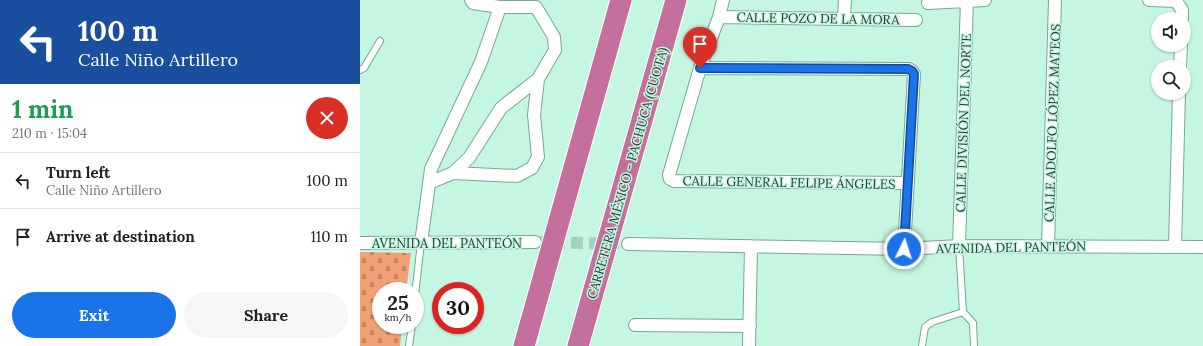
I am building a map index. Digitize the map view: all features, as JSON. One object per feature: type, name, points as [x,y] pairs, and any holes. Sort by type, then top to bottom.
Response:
[{"type":"highway","points":[[524,346],[621,0]]},
{"type":"highway","name":"CARRETERA MÉXICO - PACHUCA (CUOTA)","points":[[578,346],[676,0]]},
{"type":"street","points":[[428,183],[453,173],[469,158],[502,108],[538,79],[555,50],[554,37],[536,7],[500,7],[473,3],[471,0]]},
{"type":"street","points":[[723,0],[720,17],[700,68],[908,69],[912,71],[914,74],[904,249]]},
{"type":"street","points":[[844,18],[845,0]]},
{"type":"street","name":"CALLE DIVISIÓN DEL NORTE","points":[[959,246],[967,0]]},
{"type":"street","points":[[928,2],[985,0]]},
{"type":"street","name":"CALLE ADOLFO LÓPEZ MATEOS","points":[[1048,246],[1055,0]]},
{"type":"street","points":[[1149,0],[1176,1],[1182,12]]},
{"type":"street","points":[[421,243],[431,169],[481,62],[500,7]]},
{"type":"street","name":"CALLE POZO DE LA MORA","points":[[720,17],[916,20]]},
{"type":"street","name":"CALLE GENERAL FELIPE ÁNGELES","points":[[700,68],[669,175],[670,179],[674,181],[908,183]]},
{"type":"street","points":[[453,173],[517,176],[532,168],[538,157],[534,115],[538,79]]},
{"type":"street","points":[[1175,247],[1180,100]]},
{"type":"street","name":"AVENIDA DEL PANTEÓN","points":[[360,243],[535,242]]},
{"type":"street","name":"AVENIDA DEL PANTEÓN","points":[[628,244],[904,249],[959,246],[1203,247]]},
{"type":"street","points":[[749,346],[751,246]]},
{"type":"street","points":[[635,325],[750,326]]},
{"type":"lane","points":[[360,70],[364,68],[380,42]]},
{"type":"lane","points":[[417,282],[421,243]]},
{"type":"lane","points":[[959,246],[963,312],[973,323],[974,346]]},
{"type":"lane","points":[[922,346],[925,327],[932,322],[963,312]]},
{"type":"lane","points":[[409,346],[411,334]]},
{"type":"green space","points":[[360,252],[411,253],[407,282],[372,282],[372,334],[401,334],[400,346],[360,346]]},
{"type":"tunnel","points":[[535,242],[628,244]]},
{"type":"route","points":[[700,68],[908,69],[912,71],[914,74],[904,249]]}]
